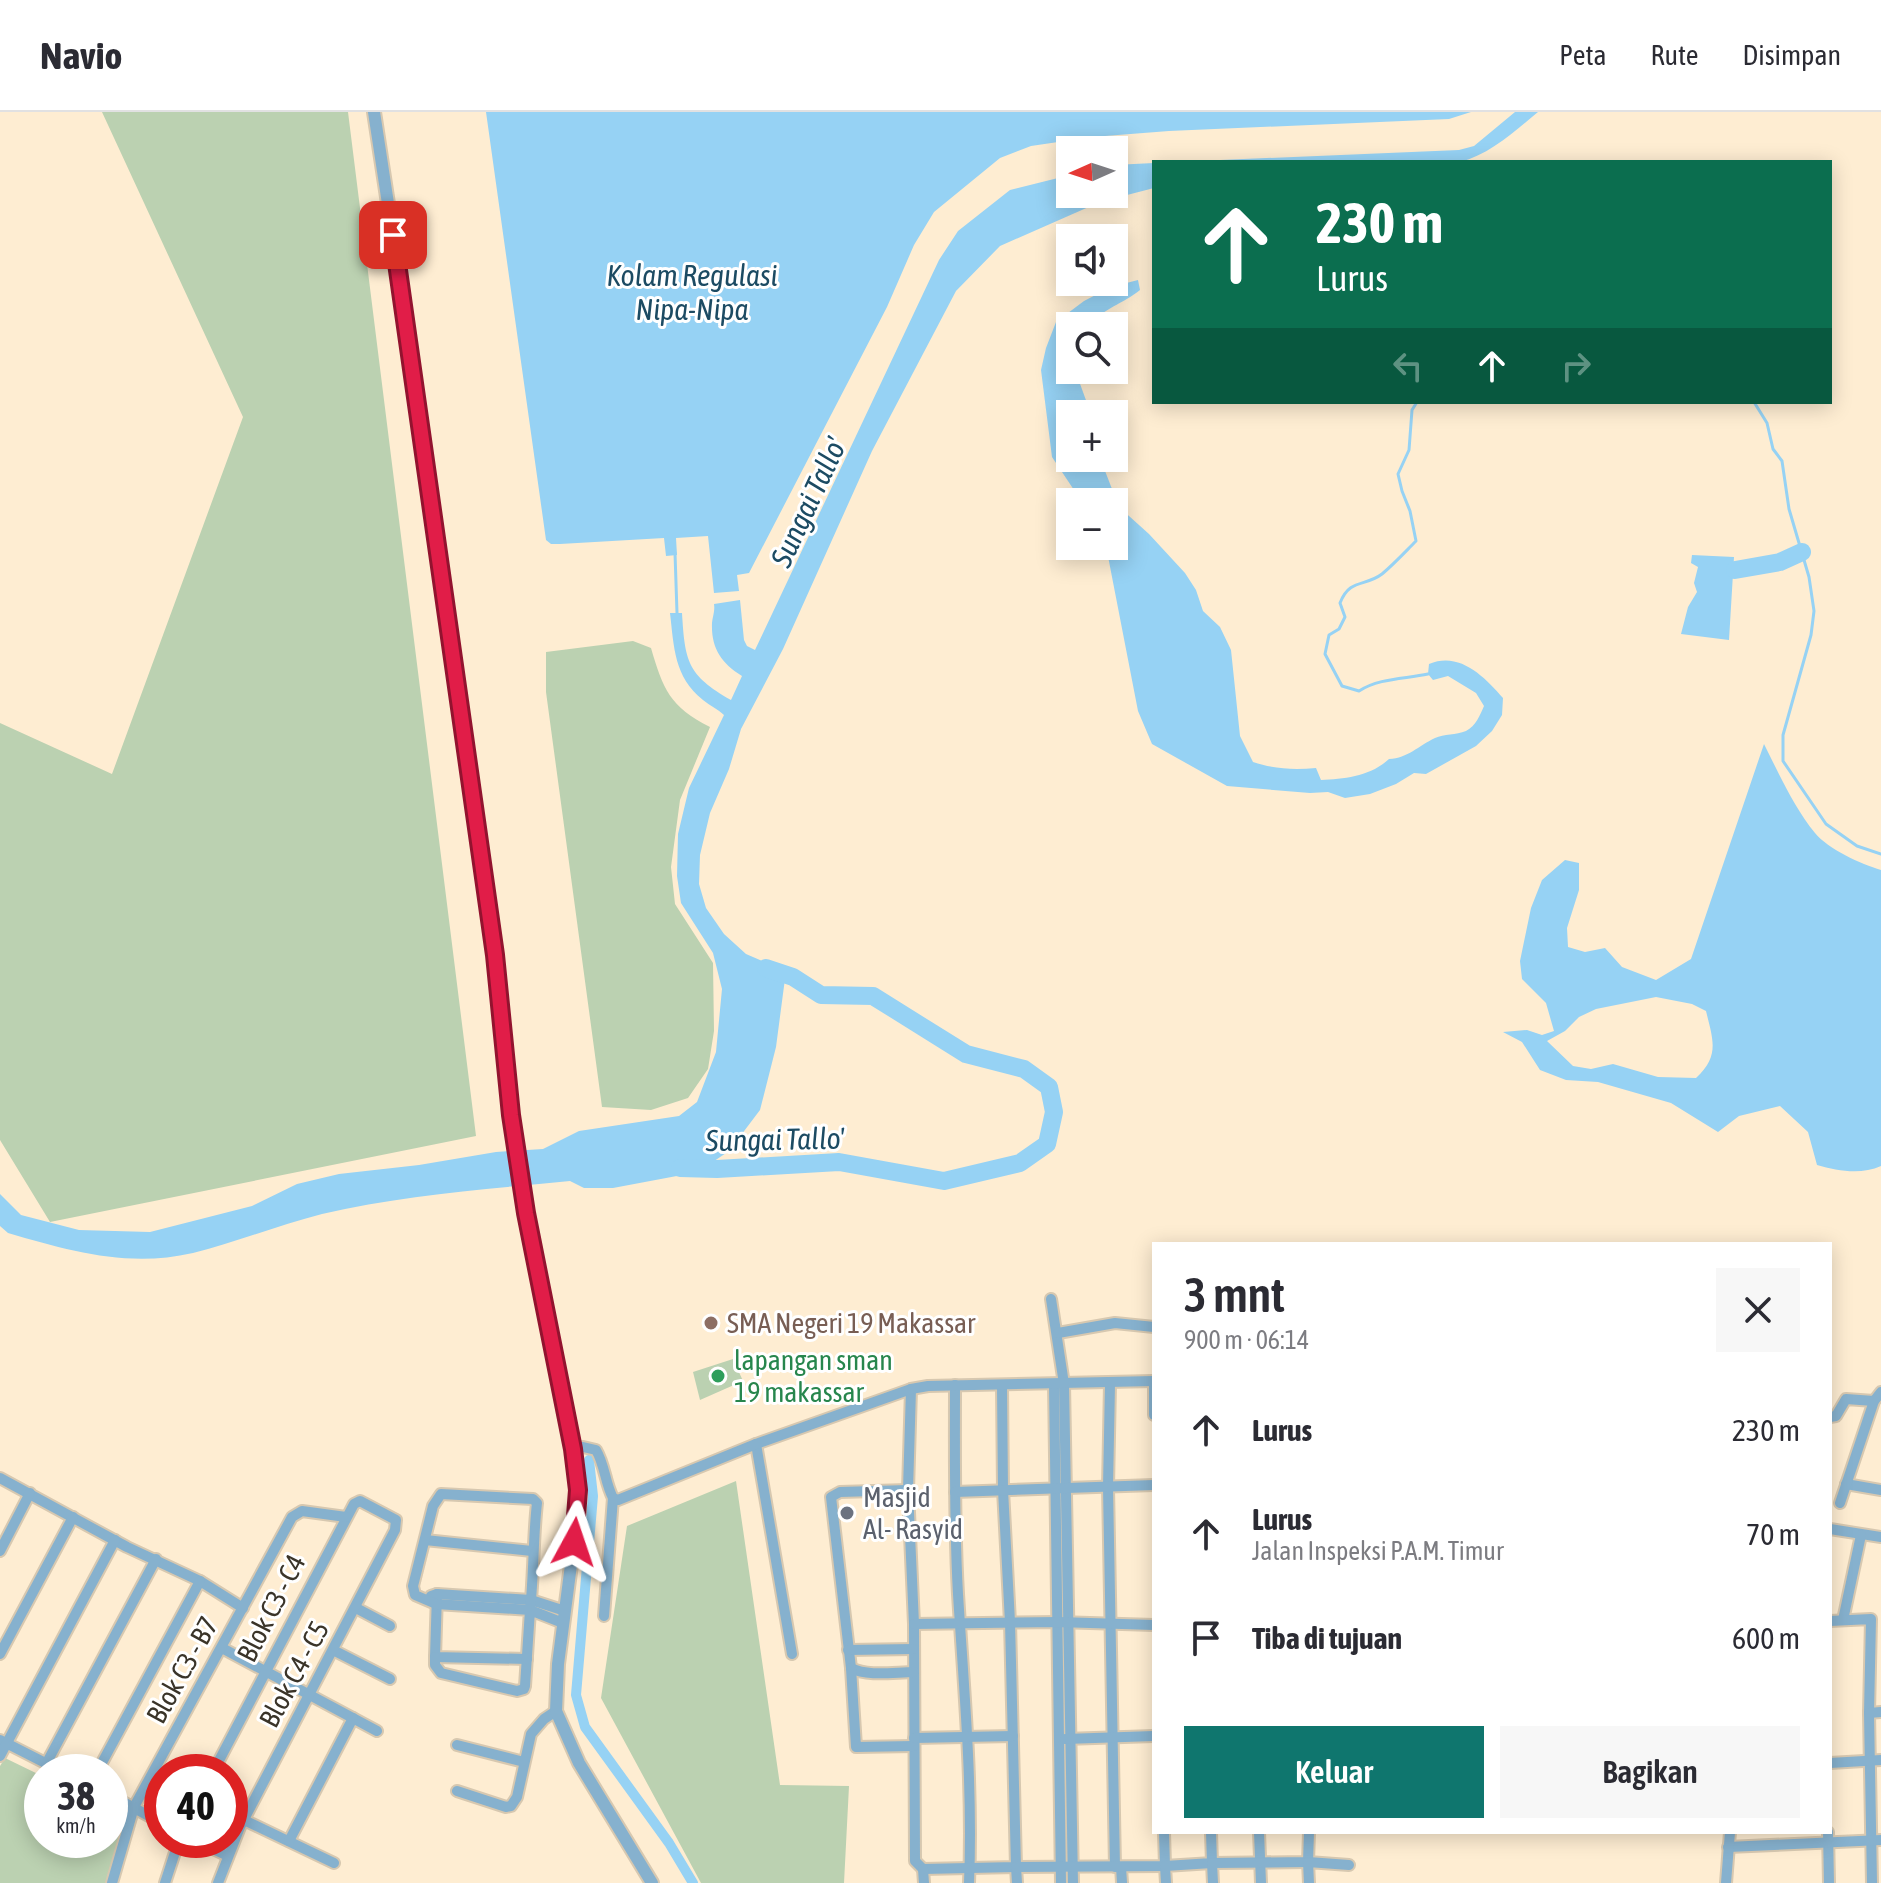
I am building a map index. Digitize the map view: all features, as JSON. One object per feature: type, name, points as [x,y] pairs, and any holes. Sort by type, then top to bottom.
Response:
[{"type":"street","points":[[374,112],[495,955],[511,1115],[526,1213],[573,1449],[578,1490],[556,1711],[579,1763],[652,1883]]},
{"type":"street","points":[[1051,1299],[1058,1333],[1059,1384],[1064,1739],[1061,1883]]},
{"type":"street","points":[[1058,1333],[1115,1323],[1152,1327]]},
{"type":"street","points":[[613,1498],[624,1499],[756,1444],[911,1389],[955,1385],[1152,1381]]},
{"type":"street","points":[[1110,1384],[1110,1622],[1118,1867],[1122,1883]]},
{"type":"street","points":[[955,1385],[955,1492],[967,1738],[969,1883]]},
{"type":"street","points":[[1002,1386],[1017,1883]]},
{"type":"street","points":[[911,1389],[908,1490],[914,1624],[914,1855],[917,1864],[923,1869],[1165,1866],[1260,1861],[1349,1865]]},
{"type":"street","points":[[1832,1417],[1836,1416],[1846,1399],[1877,1396],[1840,1503]]},
{"type":"street","points":[[756,1444],[792,1654]]},
{"type":"street","points":[[573,1449],[593,1447],[596,1450],[613,1498],[604,1616]]},
{"type":"street","points":[[0,1478],[115,1540],[246,1603]]},
{"type":"street","points":[[1846,1484],[1881,1490]]},
{"type":"street","points":[[955,1492],[1152,1485]]},
{"type":"street","points":[[908,1490],[840,1492],[831,1495],[851,1668],[856,1747],[1013,1736]]},
{"type":"street","points":[[0,1551],[30,1493]]},
{"type":"street","points":[[436,1599],[435,1665],[441,1673],[520,1691],[525,1686],[527,1659],[530,1605],[532,1551],[537,1503],[533,1499],[441,1494],[433,1506],[413,1586],[415,1595],[530,1605],[564,1617]]},
{"type":"street","name":"Blok C4 - C5","points":[[248,1812],[395,1530],[396,1520],[391,1515],[360,1501],[355,1502],[346,1517]]},
{"type":"street","name":"Blok C3 - B7","points":[[112,1883],[134,1807],[292,1517],[297,1512],[346,1517]]},
{"type":"street","points":[[0,1654],[73,1517]]},
{"type":"street","name":"Blok C3 - C4","points":[[222,1754],[346,1517]]},
{"type":"street","points":[[1832,1529],[1881,1537]]},
{"type":"street","points":[[1843,1620],[1861,1535]]},
{"type":"street","points":[[0,1756],[4,1742],[115,1540]]},
{"type":"street","points":[[425,1540],[532,1551]]},
{"type":"street","points":[[51,1754],[156,1559]]},
{"type":"street","points":[[107,1754],[200,1581]]},
{"type":"street","points":[[356,1608],[390,1626]]},
{"type":"street","points":[[1832,1621],[1876,1619],[1875,1665],[1869,1713],[1876,1760],[1872,1883]]},
{"type":"street","points":[[914,1624],[1110,1622],[1152,1625]]},
{"type":"street","points":[[222,1648],[377,1731]]},
{"type":"street","points":[[848,1650],[913,1649]]},
{"type":"street","points":[[333,1650],[390,1679]]},
{"type":"street","points":[[435,1657],[527,1659]]},
{"type":"street","points":[[851,1668],[854,1671],[914,1672]]},
{"type":"street","points":[[457,1791],[511,1806],[517,1797],[534,1728],[556,1711]]},
{"type":"street","points":[[1869,1713],[1881,1712]]},
{"type":"street","points":[[289,1841],[353,1718]]},
{"type":"street","points":[[1064,1739],[1152,1736]]},
{"type":"street","points":[[1064,1739],[1073,1883]]},
{"type":"street","points":[[4,1742],[27,1754]]},
{"type":"street","points":[[457,1745],[524,1762]]},
{"type":"street","points":[[1832,1763],[1876,1760]]},
{"type":"street","points":[[128,1804],[144,1813]]},
{"type":"street","points":[[248,1822],[334,1863]]},
{"type":"street","points":[[1164,1834],[1166,1883]]},
{"type":"street","points":[[1211,1834],[1213,1883]]},
{"type":"street","points":[[1259,1834],[1261,1883]]},
{"type":"street","points":[[1309,1834],[1309,1883]]},
{"type":"street","points":[[1726,1883],[1730,1834]]},
{"type":"street","points":[[1728,1847],[1828,1838],[1875,1840]]},
{"type":"street","points":[[1828,1838],[1829,1883]]},
{"type":"street","points":[[165,1883],[173,1858]]},
{"type":"street","name":"Blok C4 - C5","points":[[218,1883],[227,1858]]},
{"type":"street","points":[[923,1869],[924,1883]]},
{"type":"green space","points":[[102,112],[348,112],[476,1136],[50,1222],[0,1140],[0,723],[112,774],[243,417]]},
{"type":"green space","points":[[633,641],[651,648],[664,686],[677,704],[710,727],[680,800],[671,867],[675,904],[713,963],[714,1031],[708,1069],[688,1098],[651,1110],[602,1107],[546,692],[546,652]]},
{"type":"green space","name":"lapangan sman 19 makassar","points":[[733,1359],[743,1381],[700,1400],[693,1372]]},
{"type":"green space","points":[[736,1481],[780,1785],[849,1786],[844,1883],[701,1883],[601,1698],[627,1526]]},
{"type":"green space","points":[[5,1758],[24,1767],[24,1858],[115,1858],[108,1883],[0,1883],[0,1766]]},
{"type":"water","name":"Kolam Regulasi Nipa-Nipa","points":[[486,112],[1471,112],[1449,119],[1056,136],[1056,142],[1031,146],[1000,158],[934,212],[914,245],[887,307],[749,573],[737,575],[739,591],[714,593],[708,536],[676,538],[677,555],[666,556],[664,538],[560,544],[551,544],[546,540]]},
{"type":"water","points":[[1515,112],[1538,112],[1491,148],[1467,160],[1222,160],[1459,150],[1474,146]]},
{"type":"water","points":[[1152,163],[1152,189],[1128,195],[1128,164]]},
{"type":"water","points":[[1056,178],[1056,208],[1086,208],[1000,246],[956,291],[872,451],[783,649],[741,729],[729,769],[710,813],[700,855],[699,884],[706,908],[724,934],[746,954],[786,971],[776,1047],[760,1110],[729,1151],[698,1172],[613,1188],[584,1188],[570,1181],[383,1202],[322,1214],[209,1249],[169,1257],[122,1258],[77,1251],[8,1233],[0,1226],[0,1194],[21,1215],[79,1230],[150,1232],[252,1206],[297,1184],[339,1174],[496,1152],[543,1149],[579,1131],[679,1116],[697,1102],[716,1052],[722,989],[713,953],[681,903],[677,876],[678,834],[689,788],[724,715],[703,700],[686,681],[677,661],[670,613],[682,613],[687,655],[697,674],[731,700],[742,676],[728,666],[716,647],[712,632],[714,604],[740,600],[744,640],[747,646],[755,650],[939,260],[958,231],[1010,190]]},
{"type":"water","points":[[1138,280],[1140,290],[1105,312],[1069,312],[1094,296],[1128,296],[1128,283]]},
{"type":"water","points":[[1056,322],[1056,384],[1080,384],[1086,400],[1056,400],[1056,463],[1052,457],[1041,370]]},
{"type":"water","points":[[1062,472],[1105,472],[1112,488],[1073,488]]},
{"type":"water","points":[[1128,515],[1185,573],[1196,590],[1203,611],[1220,627],[1231,650],[1240,736],[1253,762],[1284,768],[1316,768],[1321,780],[1348,777],[1366,773],[1435,738],[1466,731],[1475,723],[1484,706],[1476,693],[1448,676],[1433,680],[1428,674],[1429,664],[1440,661],[1461,663],[1470,668],[1503,698],[1502,715],[1492,731],[1476,746],[1426,774],[1414,773],[1370,794],[1345,798],[1328,792],[1227,786],[1152,744],[1138,711],[1109,560],[1128,560]]},
{"type":"water","points":[[1692,555],[1734,557],[1729,640],[1681,634],[1688,607],[1697,592],[1694,583],[1698,567],[1691,563]]},
{"type":"water","points":[[1764,744],[1815,833],[1845,855],[1881,870],[1881,1166],[1849,1171],[1817,1165],[1808,1132],[1780,1106],[1739,1116],[1718,1132],[1671,1103],[1598,1082],[1566,1080],[1540,1070],[1522,1042],[1503,1032],[1527,1030],[1542,1035],[1554,1031],[1546,1003],[1522,979],[1520,961],[1531,908],[1542,880],[1565,860],[1579,863],[1579,890],[1567,928],[1568,947],[1585,952],[1605,948],[1622,967],[1656,980],[1691,959]],"holes":[[[1656,997],[1692,1004],[1706,1011],[1713,1047],[1709,1062],[1696,1078],[1658,1077],[1613,1064],[1591,1069],[1573,1066],[1547,1041],[1565,1031],[1579,1017],[1596,1009]]]},
{"type":"waterway","points":[[1416,404],[1412,410],[1409,450],[1398,474],[1416,541],[1382,574],[1348,590],[1340,603],[1345,617],[1339,629],[1329,635],[1325,654],[1342,686],[1359,691],[1384,681],[1428,674]]},
{"type":"waterway","points":[[1755,404],[1767,423],[1773,449],[1782,461],[1789,509],[1809,577],[1814,611],[1811,635],[1783,735],[1783,761],[1826,824],[1857,846],[1881,854]]},
{"type":"waterway","points":[[1735,570],[1780,562],[1802,552]]},
{"type":"waterway","points":[[675,553],[677,613]]},
{"type":"waterway","name":"Sungai Tallo'","points":[[680,1168],[839,1162],[944,1181],[1020,1163],[1047,1144],[1054,1112],[1049,1087],[1024,1069],[966,1054],[873,996],[821,995],[793,977],[766,968]]},
{"type":"waterway","points":[[589,1460],[593,1496],[576,1695],[585,1727],[669,1843],[693,1883]]},
{"type":"place","name":"SMA Negeri 19 Makassar","points":[[711,1323]]},
{"type":"place","name":"lapangan sman 19 makassar","points":[[718,1376]]},
{"type":"place","name":"Masjid Al- Rasyid","points":[[847,1513]]},
{"type":"route","points":[[393,235],[495,955],[511,1115],[526,1213],[573,1449],[578,1490],[574,1542]]}]
